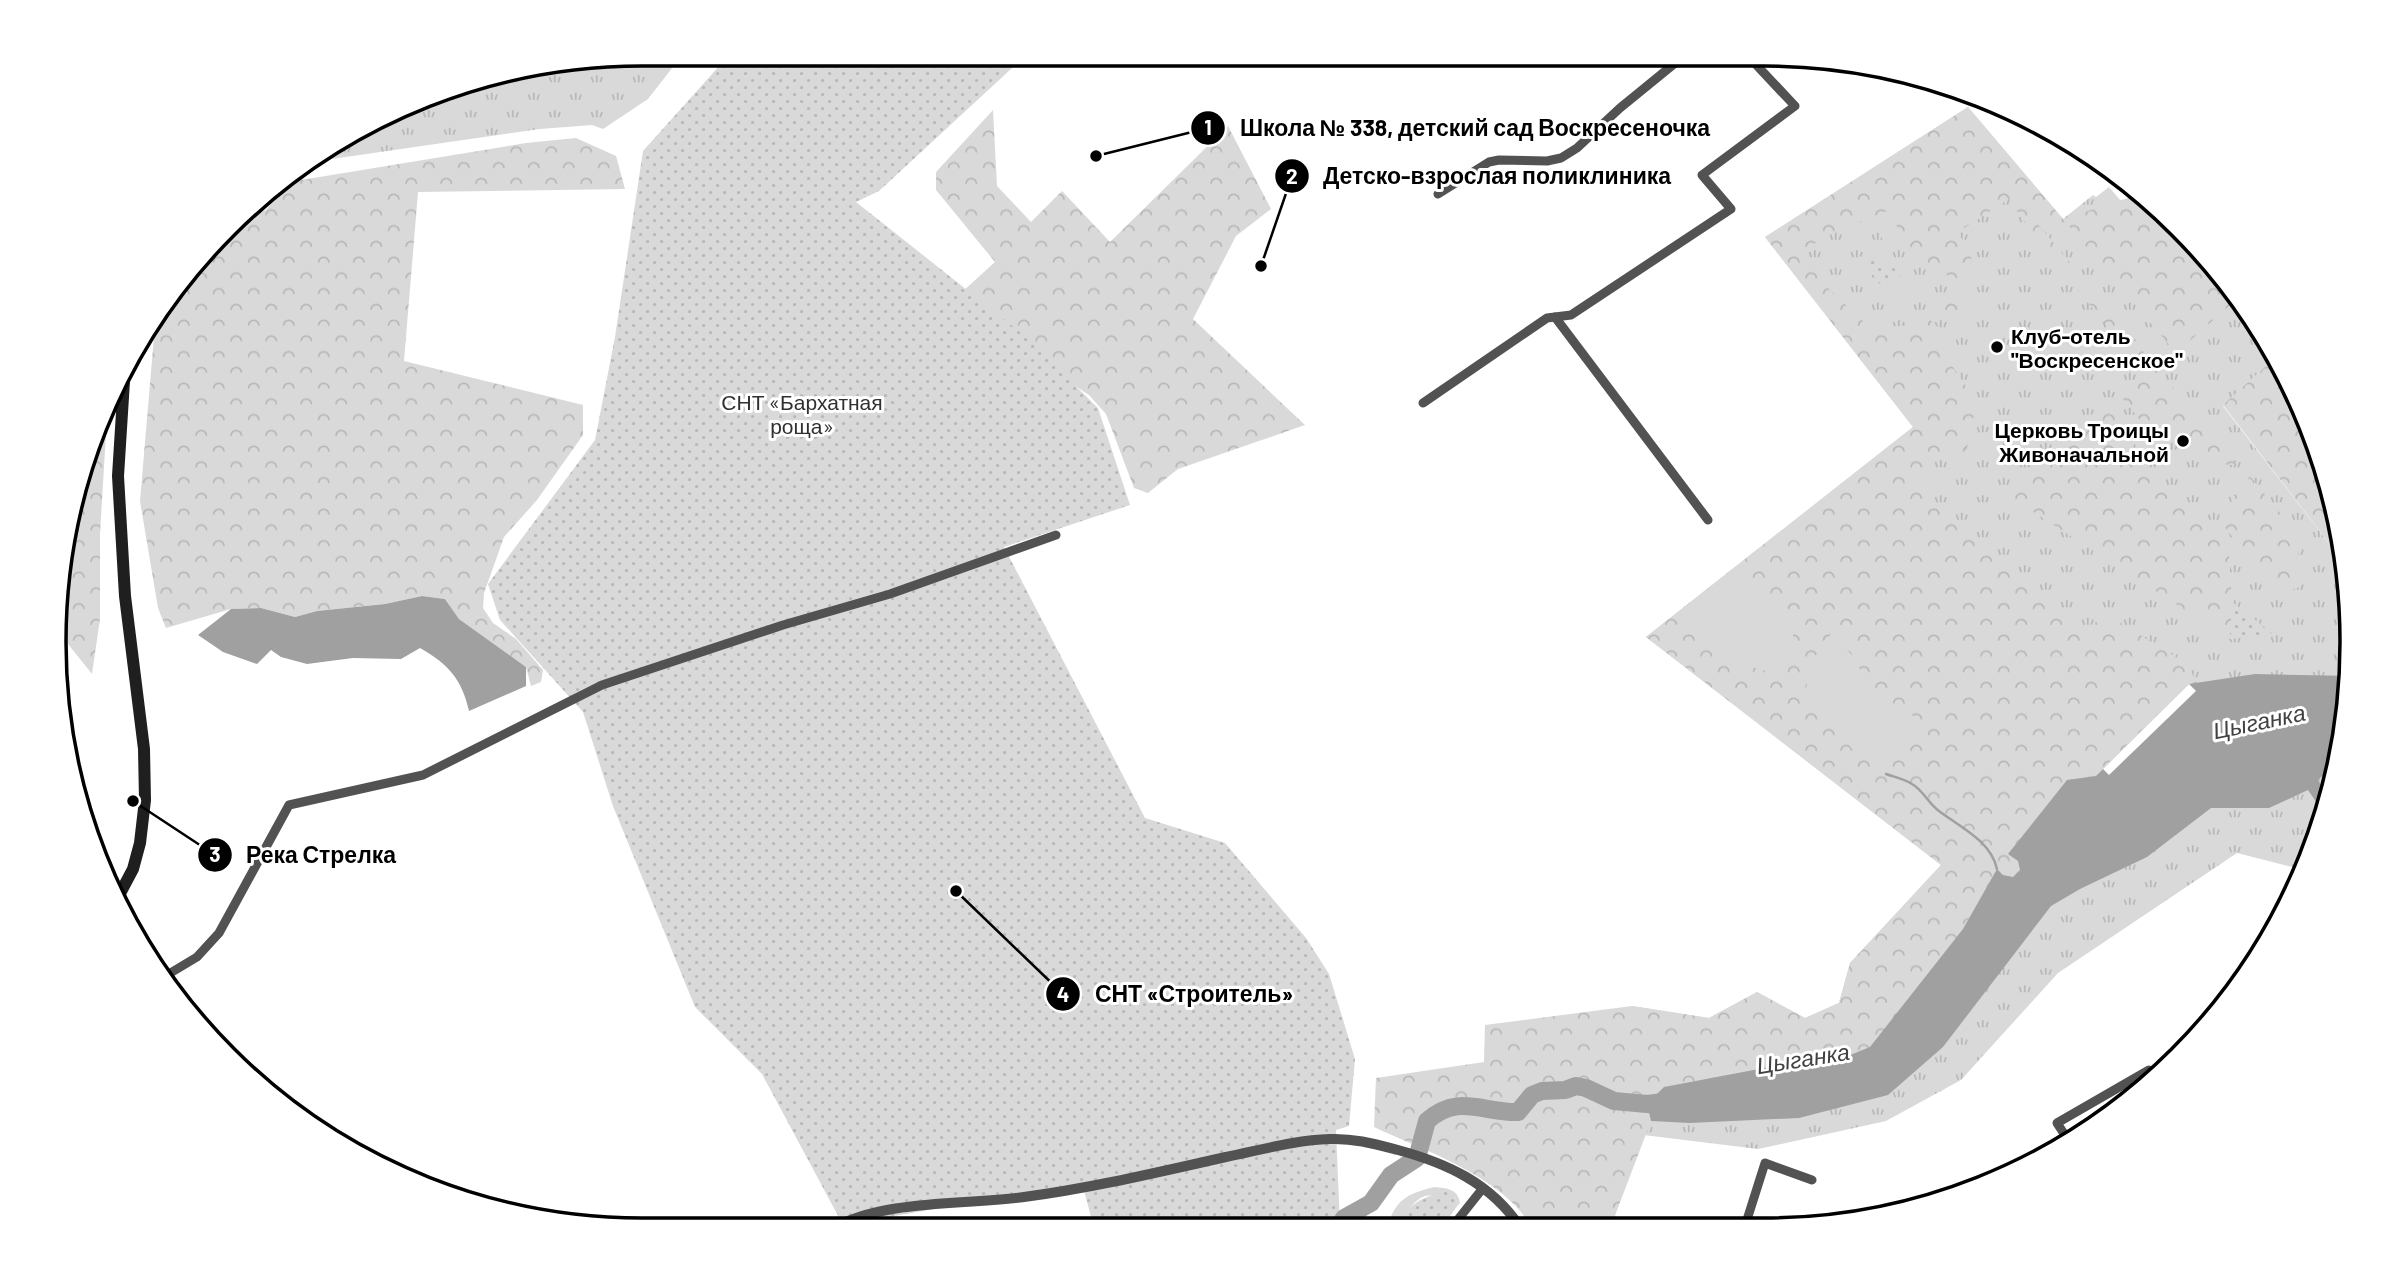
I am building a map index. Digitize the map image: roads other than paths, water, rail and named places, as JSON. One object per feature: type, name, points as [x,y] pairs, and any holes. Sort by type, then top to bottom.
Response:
[{"type":"main road","points":[[122,889],[133,869],[140,843],[145,800],[144,750],[125,596],[118,476],[123,394]]},
{"type":"street","points":[[1438,194],[1489,162],[1547,161],[1560,158],[1577,148],[1672,66]]},
{"type":"street","points":[[1423,403],[1547,318],[1571,315],[1731,209],[1702,175],[1795,106],[1757,66]]},
{"type":"street","points":[[1555,317],[1708,520]]},
{"type":"street","points":[[171,973],[197,957],[219,933],[289,805],[423,775],[602,685],[783,625],[890,594],[1056,535]]},
{"type":"street","points":[[2064,1134],[2057,1123],[2149,1070]]},
{"type":"street","points":[[857,1218],[913,1207],[1024,1197],[1133,1177],[1298,1141],[1332,1139],[1364,1140],[1448,1166],[1483,1188],[1514,1218]]},
{"type":"street","points":[[1748,1218],[1765,1163],[1812,1180]]},
{"type":"street","points":[[1459,1218],[1483,1188]]},
{"type":"water","points":[[422,596],[445,599],[459,619],[526,667],[526,686],[469,711],[458,681],[438,660],[420,648],[401,659],[353,658],[307,664],[281,657],[271,650],[257,664],[223,652],[198,635],[231,609],[261,608],[295,617],[317,611],[385,604]]},
{"type":"water","points":[[2255,674],[2339,676],[2336,718],[2325,773],[2318,780],[2322,787],[2317,804],[2308,790],[2269,808],[2211,808],[2147,857],[2051,906],[1943,1047],[1888,1095],[1799,1118],[1690,1123],[1651,1121],[1647,1104],[1664,1087],[1785,1064],[1828,1064],[1870,1047],[1963,929],[1997,869],[2003,875],[2013,877],[2020,870],[2018,861],[2008,854],[2067,780],[2096,776],[2189,684]]},
{"type":"waterway","points":[[1886,774],[1916,787],[1935,808],[1974,836],[1988,850],[1997,869]]},
{"type":"waterway","name":"Цыганка","points":[[1344,1218],[1371,1203],[1391,1175],[1417,1158],[1427,1121],[1449,1108],[1471,1106],[1518,1112],[1532,1095],[1576,1086],[1614,1101],[1647,1104],[1672,1101]]},
{"type":"place","name":"Школа № 338, детский сад Воскресеночка","points":[[1096,156]]},
{"type":"place","name":"Детско-взрослая поликлиника","points":[[1261,266]]},
{"type":"place","name":"Клуб-отель \"Воскресенское\"","points":[[1997,347]]},
{"type":"place","name":"Церковь Троицы Живоначальной","points":[[2183,441]]},
{"type":"place","name":"Река Стрелка","points":[[133,801]]},
{"type":"place","name":"СНТ «Строитель»","points":[[956,891]]},
{"type":"park label","name":"СНТ «Бархатная роща»","points":[[802,413]]}]
